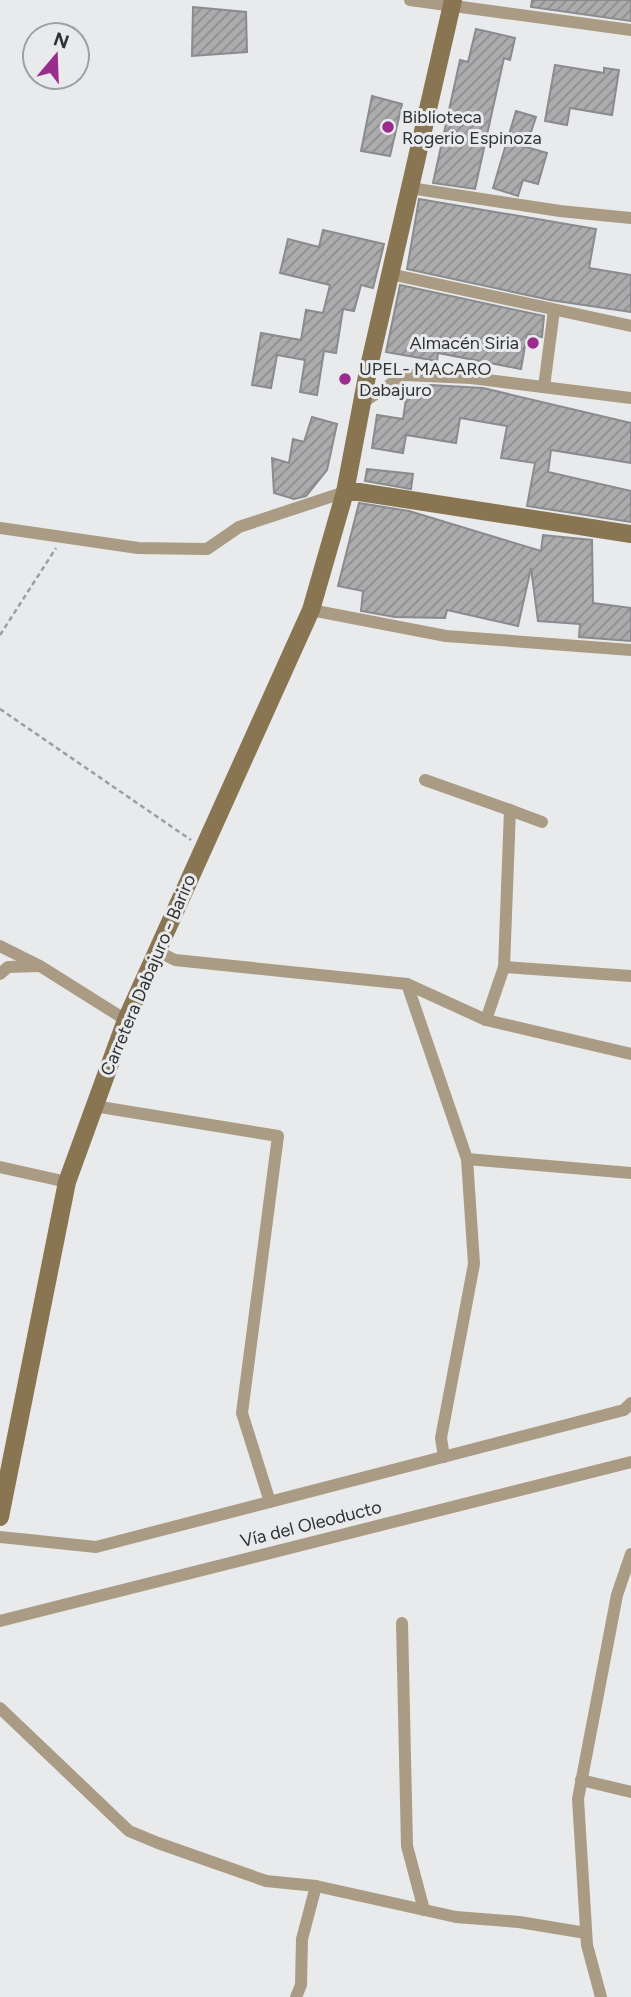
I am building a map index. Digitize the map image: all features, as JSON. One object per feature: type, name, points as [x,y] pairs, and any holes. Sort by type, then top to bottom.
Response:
[{"type":"street","points":[[410,0],[453,3],[631,30]]},
{"type":"street","name":"Carretera Dabajuro - Bariro","points":[[0,1517],[67,1182],[126,1020],[311,610],[345,492],[390,274],[453,3]]},
{"type":"street","points":[[410,188],[560,211],[631,218]]},
{"type":"street","points":[[390,274],[631,326]]},
{"type":"street","points":[[544,387],[554,310]]},
{"type":"street","points":[[362,403],[404,375],[471,378],[631,398]]},
{"type":"street","points":[[0,528],[138,548],[207,549],[239,527],[345,492],[359,492],[631,534]]},
{"type":"street","points":[[311,610],[446,636],[631,650]]},
{"type":"street","points":[[425,780],[542,822]]},
{"type":"street","points":[[486,1020],[505,967],[510,810]]},
{"type":"street","points":[[0,946],[40,966],[126,1020]]},
{"type":"street","points":[[157,951],[176,960],[407,984],[486,1020],[631,1054]]},
{"type":"street","points":[[0,974],[8,967],[40,966]]},
{"type":"street","points":[[505,967],[631,976]]},
{"type":"street","points":[[407,984],[467,1159],[474,1264],[441,1438],[444,1457]]},
{"type":"street","points":[[94,1106],[278,1136],[242,1413],[270,1502]]},
{"type":"street","points":[[467,1159],[631,1173]]},
{"type":"street","points":[[0,1167],[67,1182]]},
{"type":"street","points":[[0,1537],[96,1547],[624,1410],[631,1404]]},
{"type":"street","name":"Vía del Oleoducto","points":[[0,1621],[631,1462]]},
{"type":"street","points":[[601,1997],[586,1933],[578,1799],[617,1595],[631,1554]]},
{"type":"street","points":[[402,1623],[407,1846],[424,1910]]},
{"type":"street","points":[[0,1708],[129,1831],[266,1881],[316,1886],[424,1910],[586,1933]]},
{"type":"street","points":[[581,1780],[631,1792]]},
{"type":"street","points":[[296,1997],[301,1985],[302,1939],[316,1886]]},
{"type":"path","points":[[0,635],[62,539]]},
{"type":"path","points":[[0,709],[203,849]]},
{"type":"building","points":[[532,0],[631,0],[631,21],[531,7]]},
{"type":"building","points":[[193,7],[246,12],[247,52],[192,56]]},
{"type":"building","points":[[476,29],[515,38],[510,60],[504,58],[475,189],[433,183],[460,60],[468,62]]},
{"type":"building","points":[[555,65],[604,73],[604,68],[619,70],[612,115],[570,108],[567,125],[545,121]]},
{"type":"building","points":[[372,96],[402,104],[390,156],[361,151]]},
{"type":"building","points":[[516,111],[536,117],[526,147],[547,153],[538,184],[523,180],[518,196],[493,188]]},
{"type":"building","points":[[419,199],[596,229],[589,268],[631,275],[631,312],[550,300],[407,269]]},
{"type":"building","points":[[323,230],[384,244],[373,288],[361,285],[354,311],[343,309],[336,353],[324,351],[317,395],[300,392],[305,360],[277,355],[271,388],[252,385],[261,333],[301,340],[306,310],[323,313],[330,285],[280,273],[288,239],[319,247]]},
{"type":"building","points":[[400,285],[544,316],[542,337],[527,334],[521,369],[438,353],[437,361],[386,352]]},
{"type":"building","points":[[408,386],[483,388],[631,423],[631,463],[551,450],[548,472],[631,491],[631,522],[527,506],[535,463],[501,458],[507,426],[460,418],[456,443],[406,435],[403,453],[372,448],[377,415],[403,419]]},
{"type":"building","points":[[312,417],[337,424],[327,470],[306,496],[294,499],[274,493],[272,458],[289,463],[293,439],[304,442]]},
{"type":"building","points":[[367,469],[413,474],[411,489],[365,481]]},
{"type":"building","points":[[359,503],[409,511],[541,551],[543,535],[592,540],[593,603],[631,608],[631,641],[579,637],[580,624],[538,621],[531,568],[518,626],[447,610],[445,618],[395,617],[361,611],[363,591],[338,586]]},
{"type":"place","name":"Biblioteca Rogerio Espinoza","points":[[388,127]]},
{"type":"place","name":"Almacén Siria","points":[[533,343]]},
{"type":"place","name":"UPEL- MACARO Dabajuro","points":[[345,379]]}]
